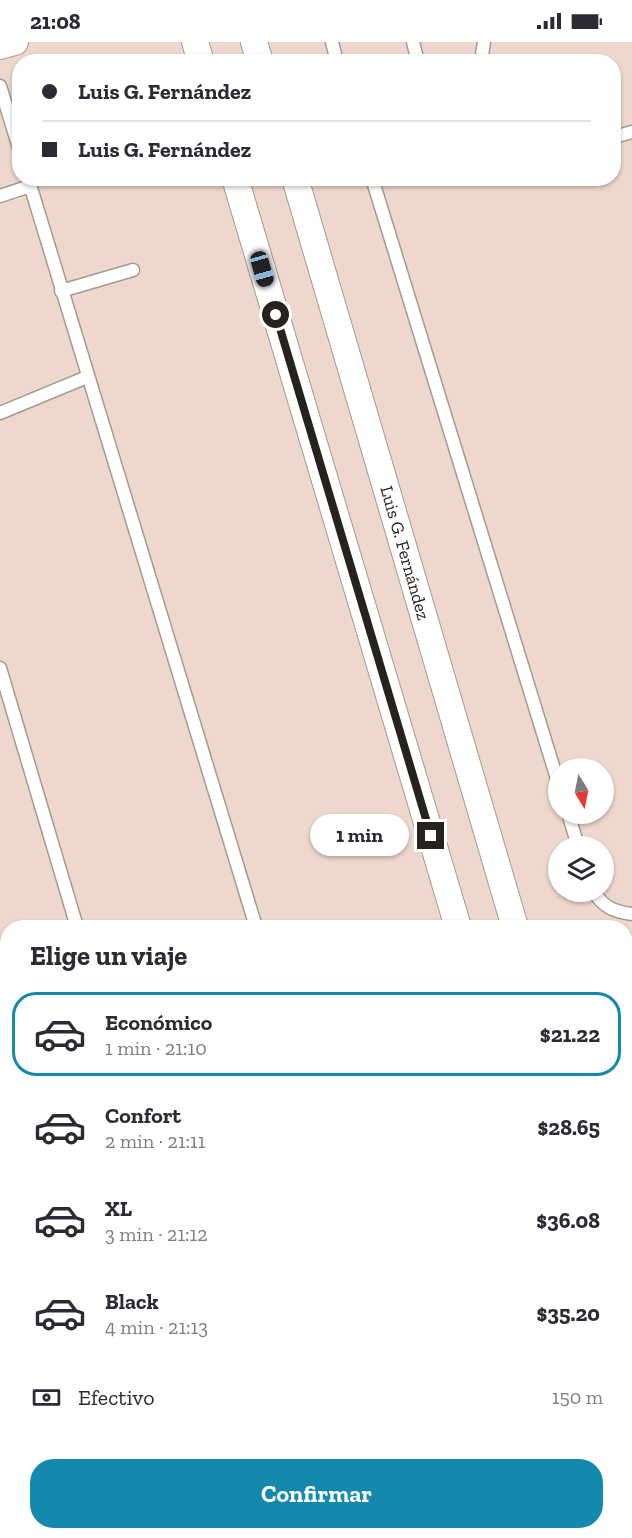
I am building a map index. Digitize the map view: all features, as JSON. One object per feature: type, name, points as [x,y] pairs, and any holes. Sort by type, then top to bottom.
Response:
[{"type":"street","points":[[0,46],[15,42]]},
{"type":"street","points":[[238,186],[456,920]]},
{"type":"street","name":"Luis G. Fernández","points":[[297,186],[513,920]]},
{"type":"lane","points":[[0,86],[12,125]]},
{"type":"lane","points":[[0,196],[21,186]]},
{"type":"lane","points":[[30,186],[254,920]]},
{"type":"lane","points":[[374,186],[551,758]]},
{"type":"lane","points":[[61,291],[133,270]]},
{"type":"lane","points":[[0,413],[87,377]]},
{"type":"lane","points":[[0,668],[75,920]]},
{"type":"lane","points":[[601,902],[616,912],[632,914]]},
{"type":"shaded area","points":[[0,42],[632,42],[632,920],[0,920]]},
{"type":"route","points":[[276,315],[431,836]]}]
